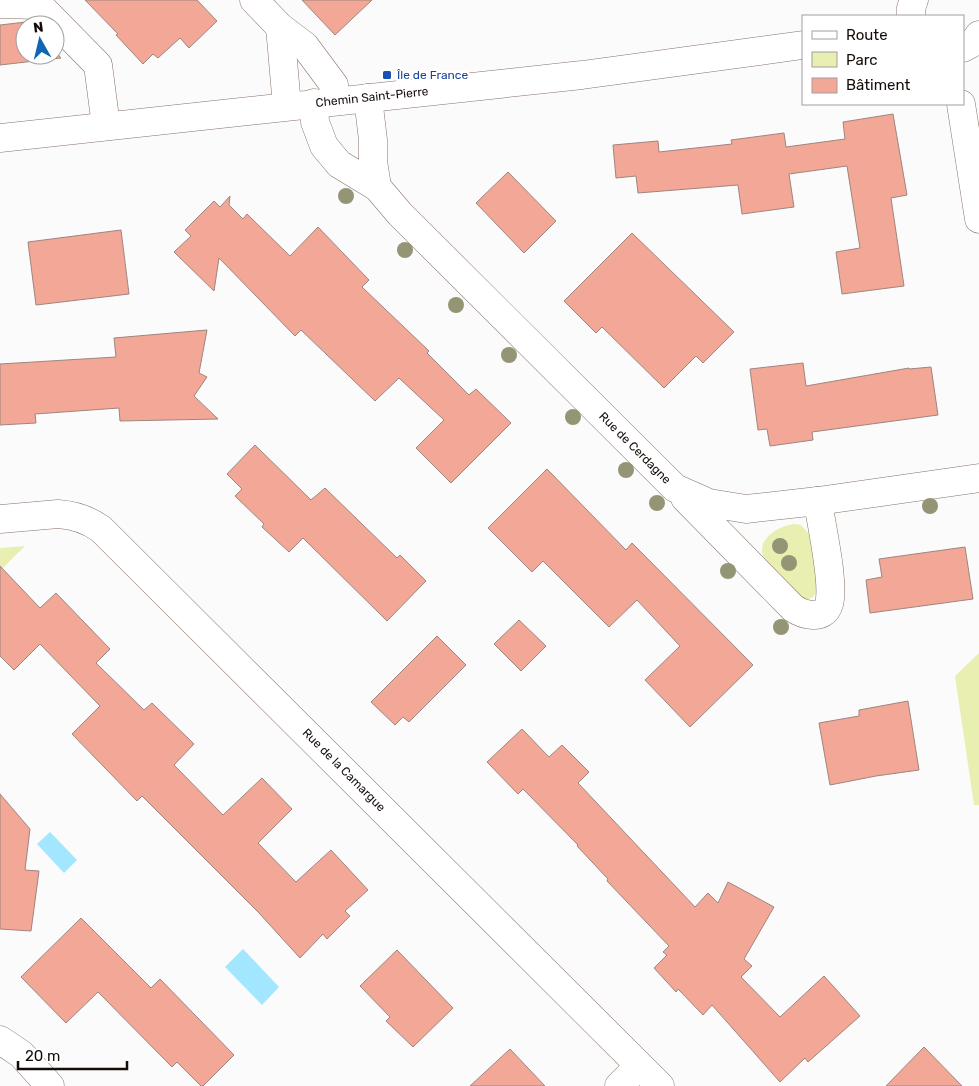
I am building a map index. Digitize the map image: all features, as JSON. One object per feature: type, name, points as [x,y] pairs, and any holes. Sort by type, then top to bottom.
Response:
[{"type":"street","name":"Rue de Cerdagne","points":[[254,0],[280,27],[305,46],[334,85],[315,122],[324,146],[339,164],[377,186],[400,214],[675,488],[708,503],[746,509],[818,501],[979,478]]},
{"type":"street","points":[[911,15],[914,0]]},
{"type":"street","points":[[0,4],[39,5],[98,65],[106,126]]},
{"type":"street","points":[[280,27],[287,106]]},
{"type":"street","points":[[964,47],[974,42],[979,35]]},
{"type":"street","name":"Chemin Saint-Pierre","points":[[0,138],[582,75],[802,45]]},
{"type":"street","points":[[368,98],[377,186]]},
{"type":"street","points":[[961,105],[979,219]]},
{"type":"street","points":[[675,488],[793,608],[802,614],[816,615],[828,608],[831,591],[818,501]]},
{"type":"street","name":"Rue de la Camargue","points":[[0,520],[66,515],[81,517],[101,529],[660,1086]]},
{"type":"street","points":[[0,1040],[21,1054],[50,1086]]},
{"type":"street","points":[[620,1086],[639,1066]]},
{"type":"green space","points":[[794,524],[801,525],[809,534],[818,587],[815,595],[808,599],[795,593],[763,556],[763,544],[770,534],[782,527]]},
{"type":"green space","points":[[25,546],[0,571],[0,548]]},
{"type":"green space","points":[[979,653],[979,805],[974,805],[955,676]]},
{"type":"water","points":[[50,832],[77,860],[64,873],[37,844]]},
{"type":"water","points":[[243,949],[279,987],[262,1005],[225,967]]},
{"type":"building","points":[[85,0],[197,0],[217,21],[189,48],[180,38],[158,58],[153,54],[143,64],[116,35],[118,34]]},
{"type":"building","points":[[302,0],[372,0],[335,35]]},
{"type":"building","points":[[15,23],[15,63],[0,65],[0,25]]},
{"type":"building","points":[[893,114],[907,195],[891,198],[904,286],[842,294],[836,252],[860,248],[847,166],[789,174],[794,207],[742,214],[738,185],[638,193],[636,176],[616,178],[613,145],[658,141],[659,152],[732,144],[731,140],[784,133],[786,147],[845,139],[843,122]]},
{"type":"building","points":[[508,172],[556,221],[524,253],[476,203]]},
{"type":"building","points":[[230,196],[229,205],[243,219],[247,214],[290,256],[318,227],[369,280],[362,287],[429,351],[427,353],[469,395],[476,389],[511,423],[451,483],[416,448],[444,420],[399,378],[375,401],[301,330],[295,336],[219,258],[214,291],[174,252],[191,236],[185,230],[214,201],[220,207]]},
{"type":"building","points":[[121,230],[129,294],[36,305],[28,242]]},
{"type":"building","points":[[632,233],[734,332],[703,363],[696,356],[664,388],[602,327],[596,333],[564,301]]},
{"type":"building","points":[[207,330],[199,373],[207,377],[194,396],[218,419],[120,421],[119,408],[35,414],[36,423],[0,425],[0,364],[116,357],[114,338]]},
{"type":"building","points":[[803,363],[806,386],[909,368],[931,367],[938,415],[812,432],[813,440],[770,446],[767,429],[758,430],[750,369]]},
{"type":"building","points":[[255,445],[311,500],[325,488],[397,558],[400,555],[426,581],[387,621],[303,538],[289,552],[262,527],[264,524],[235,496],[242,489],[227,474]]},
{"type":"building","points":[[547,469],[626,550],[632,543],[753,665],[690,727],[645,680],[680,646],[637,600],[609,627],[543,561],[532,572],[488,528]]},
{"type":"building","points":[[965,547],[973,599],[870,613],[866,580],[882,577],[879,559]]},
{"type":"building","points":[[0,566],[40,608],[56,593],[110,649],[96,663],[144,710],[152,703],[194,744],[174,765],[223,815],[262,778],[292,809],[258,843],[296,882],[331,850],[368,890],[345,911],[350,916],[327,939],[323,934],[300,958],[259,913],[142,796],[137,801],[72,734],[100,706],[40,644],[14,670],[0,656]]},
{"type":"building","points":[[519,620],[546,646],[521,671],[494,644]]},
{"type":"building","points":[[437,636],[466,665],[409,722],[403,717],[395,725],[371,702]]},
{"type":"building","points":[[908,701],[919,770],[830,785],[819,723],[859,716],[859,710]]},
{"type":"building","points":[[522,729],[549,757],[562,745],[589,772],[578,783],[695,907],[708,893],[718,903],[728,882],[774,907],[744,959],[752,966],[741,977],[780,1017],[824,976],[860,1016],[808,1062],[805,1058],[780,1082],[712,1005],[703,1015],[678,989],[676,992],[654,968],[667,955],[663,952],[669,946],[607,881],[608,879],[578,845],[523,789],[518,794],[487,762]]},
{"type":"building","points":[[0,794],[30,829],[25,870],[39,871],[31,931],[0,929]]},
{"type":"building","points":[[81,918],[151,988],[160,979],[234,1055],[203,1086],[177,1062],[172,1067],[98,992],[66,1023],[21,977]]},
{"type":"building","points":[[397,950],[453,1008],[413,1047],[386,1021],[390,1017],[360,986]]},
{"type":"building","points":[[924,1047],[962,1086],[886,1086]]},
{"type":"building","points":[[510,1049],[545,1086],[470,1086]]},
{"type":"place","name":"Île de France","points":[[387,75]]}]
